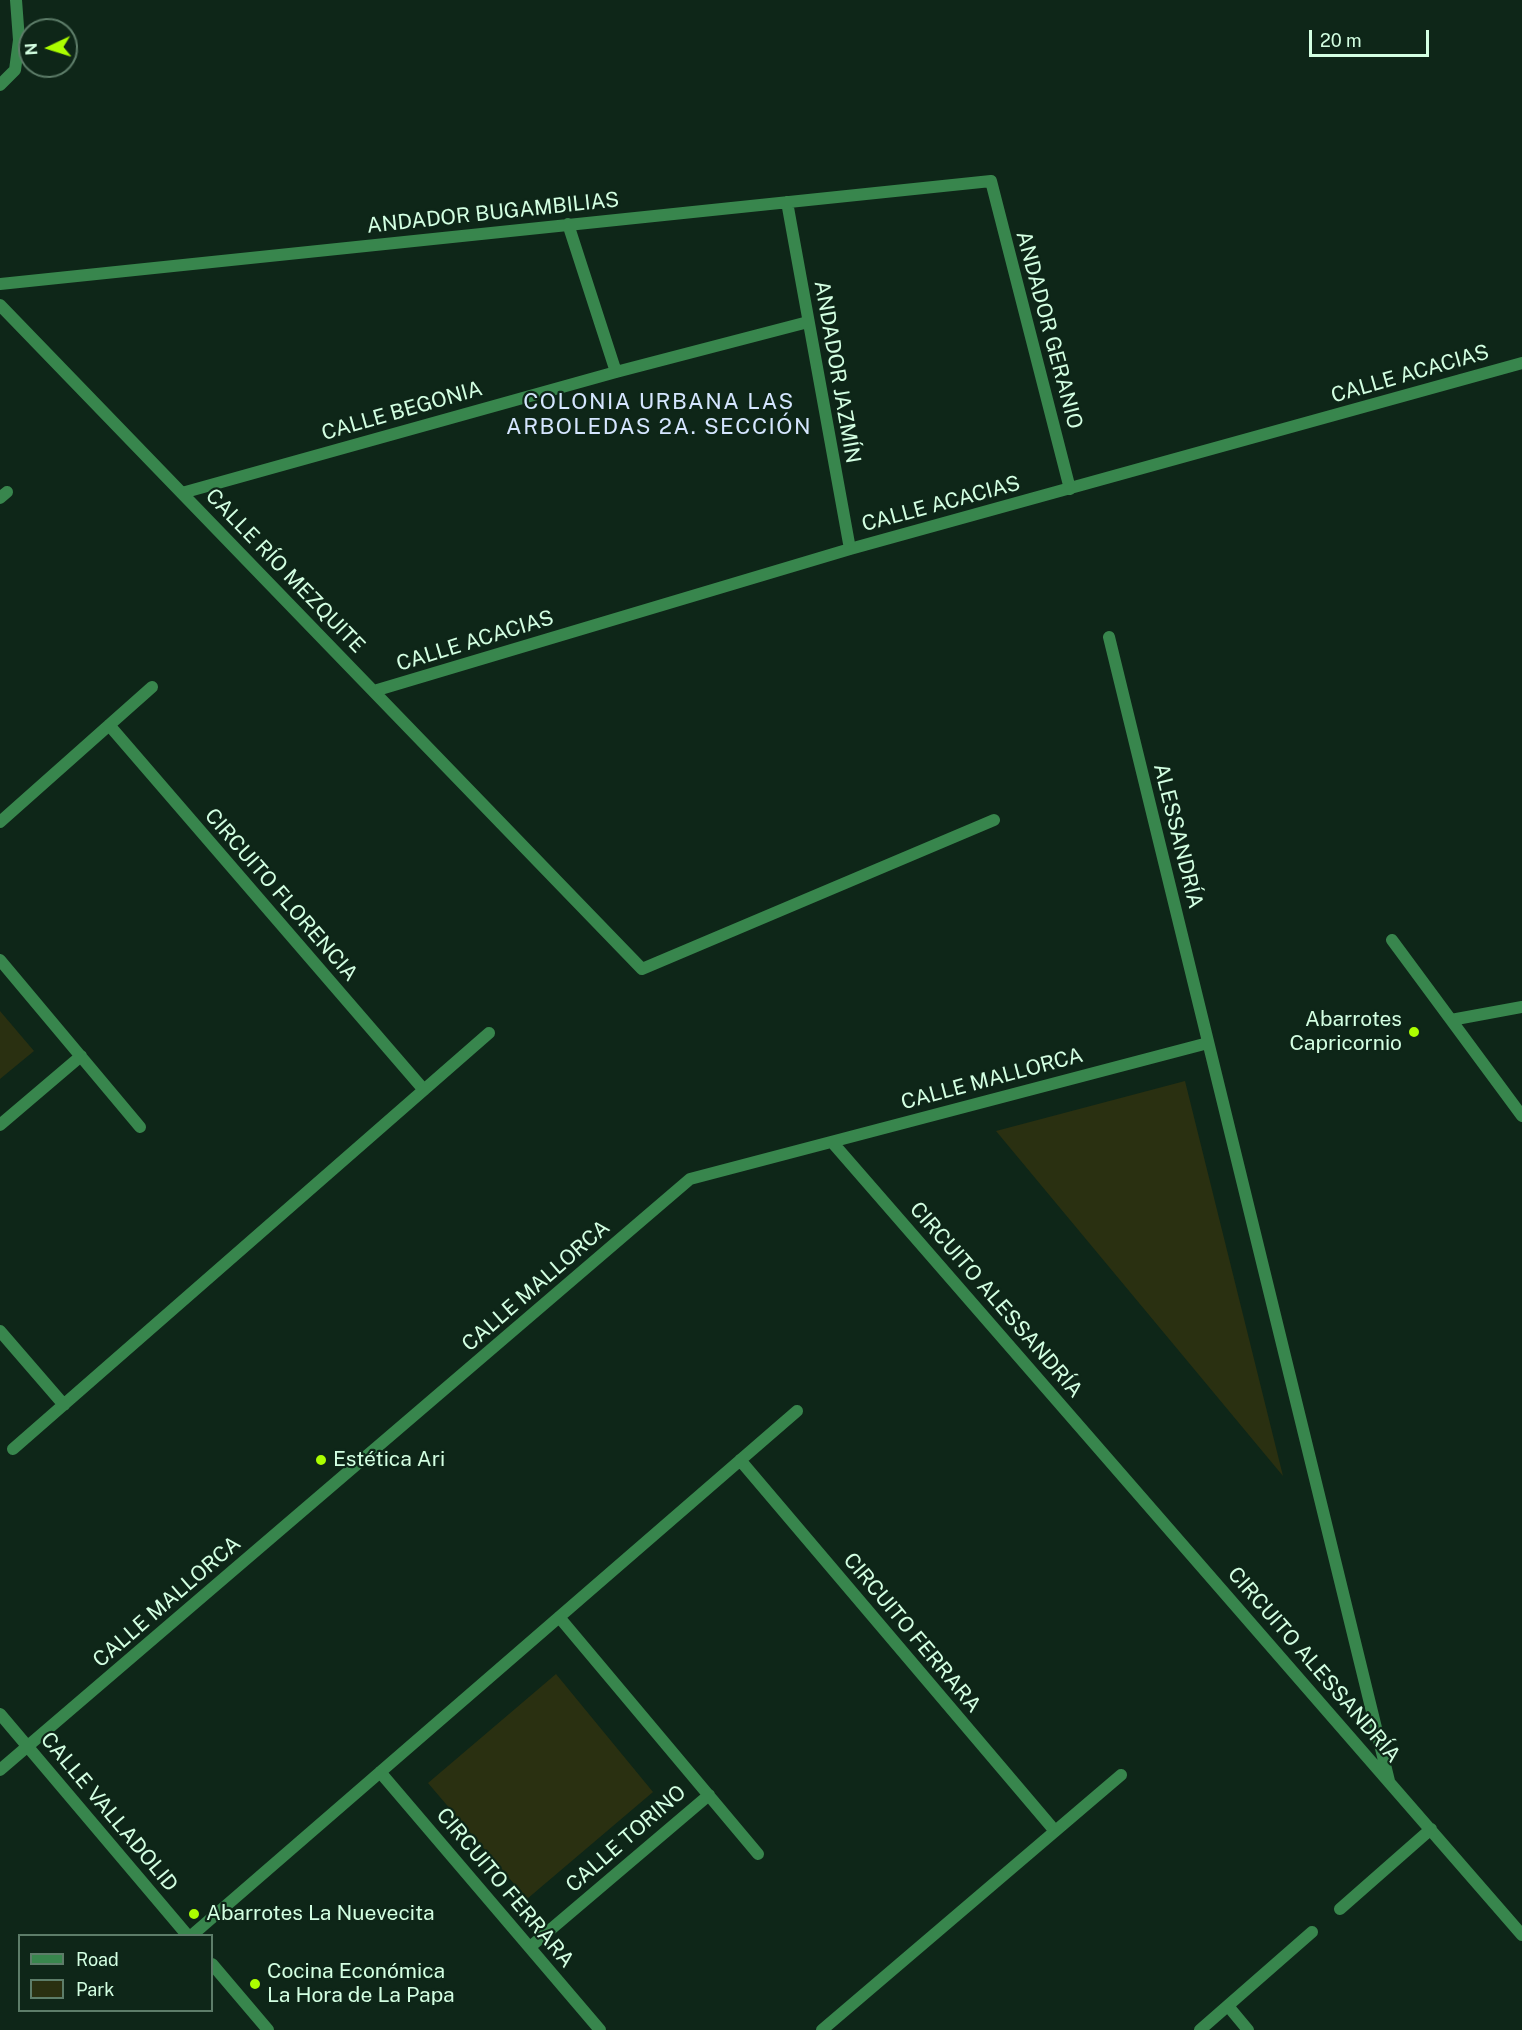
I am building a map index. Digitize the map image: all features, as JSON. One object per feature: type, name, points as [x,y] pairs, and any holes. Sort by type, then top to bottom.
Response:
[{"type":"street","points":[[0,85],[15,70],[19,40],[16,0]]},
{"type":"street","name":"ANDADOR BUGAMBILIAS","points":[[0,284],[991,181]]},
{"type":"street","name":"ANDADOR GERANIO","points":[[991,181],[1070,489]]},
{"type":"street","name":"ANDADOR JAZMÍN","points":[[787,202],[850,549]]},
{"type":"street","points":[[568,224],[616,372]]},
{"type":"street","name":"CALLE RÍO MEZQUITE","points":[[0,305],[642,969],[994,820]]},
{"type":"street","name":"CALLE BEGONIA","points":[[182,493],[616,372],[808,322]]},
{"type":"street","name":"CALLE ACACIAS","points":[[374,691],[850,549],[1522,363]]},
{"type":"street","name":"ALESSANDRÍA","points":[[1109,637],[1208,1043]]},
{"type":"street","points":[[0,822],[152,687]]},
{"type":"street","name":"CIRCUITO FLORENCIA","points":[[109,725],[424,1090]]},
{"type":"street","points":[[1392,940],[1522,1116]]},
{"type":"street","points":[[0,960],[140,1127]]},
{"type":"street","points":[[1451,1020],[1522,1006]]},
{"type":"street","points":[[13,1449],[489,1033]]},
{"type":"street","name":"CALLE MALLORCA","points":[[0,1770],[690,1179],[1208,1043]]},
{"type":"street","name":"CIRCUITO ALESSANDRÍA","points":[[1208,1043],[1389,1781]]},
{"type":"street","points":[[0,1125],[81,1056]]},
{"type":"street","name":"CIRCUITO ALESSANDRÍA","points":[[832,1142],[1389,1781]]},
{"type":"street","points":[[0,1331],[64,1405]]},
{"type":"street","points":[[191,1934],[797,1411]]},
{"type":"street","name":"CIRCUITO FERRARA","points":[[740,1460],[1055,1831]]},
{"type":"street","name":"CALLE TORINO","points":[[530,1947],[709,1795],[559,1617]]},
{"type":"street","name":"CALLE VALLADOLID","points":[[0,1714],[189,1934]]},
{"type":"street","name":"CIRCUITO FERRARA","points":[[380,1772],[600,2030]]},
{"type":"street","points":[[822,2030],[1121,1775]]},
{"type":"street","points":[[1389,1781],[1522,1935]]},
{"type":"street","points":[[709,1795],[758,1854]]},
{"type":"street","points":[[1340,1909],[1431,1829]]},
{"type":"street","points":[[1200,2030],[1312,1932]]},
{"type":"street","points":[[213,1965],[268,2030]]},
{"type":"street","points":[[1228,2006],[1248,2030]]},
{"type":"green space","points":[[0,1011],[34,1051],[0,1079]]},
{"type":"green space","points":[[1185,1081],[1283,1476],[996,1131]]},
{"type":"green space","points":[[556,1674],[653,1792],[527,1899],[428,1783]]},
{"type":"place","name":"Abarrotes Capricornio","points":[[1414,1032]]},
{"type":"place","name":"Estética Ari","points":[[321,1460]]},
{"type":"place","name":"Abarrotes La Nuevecita","points":[[194,1914]]},
{"type":"place","name":"Cocina Económica La Hora de La Papa","points":[[255,1984]]},
{"type":"district","name":"COLONIA URBANA LAS ARBOLEDAS 2A. SECCIÓN","points":[[659,414]]}]
